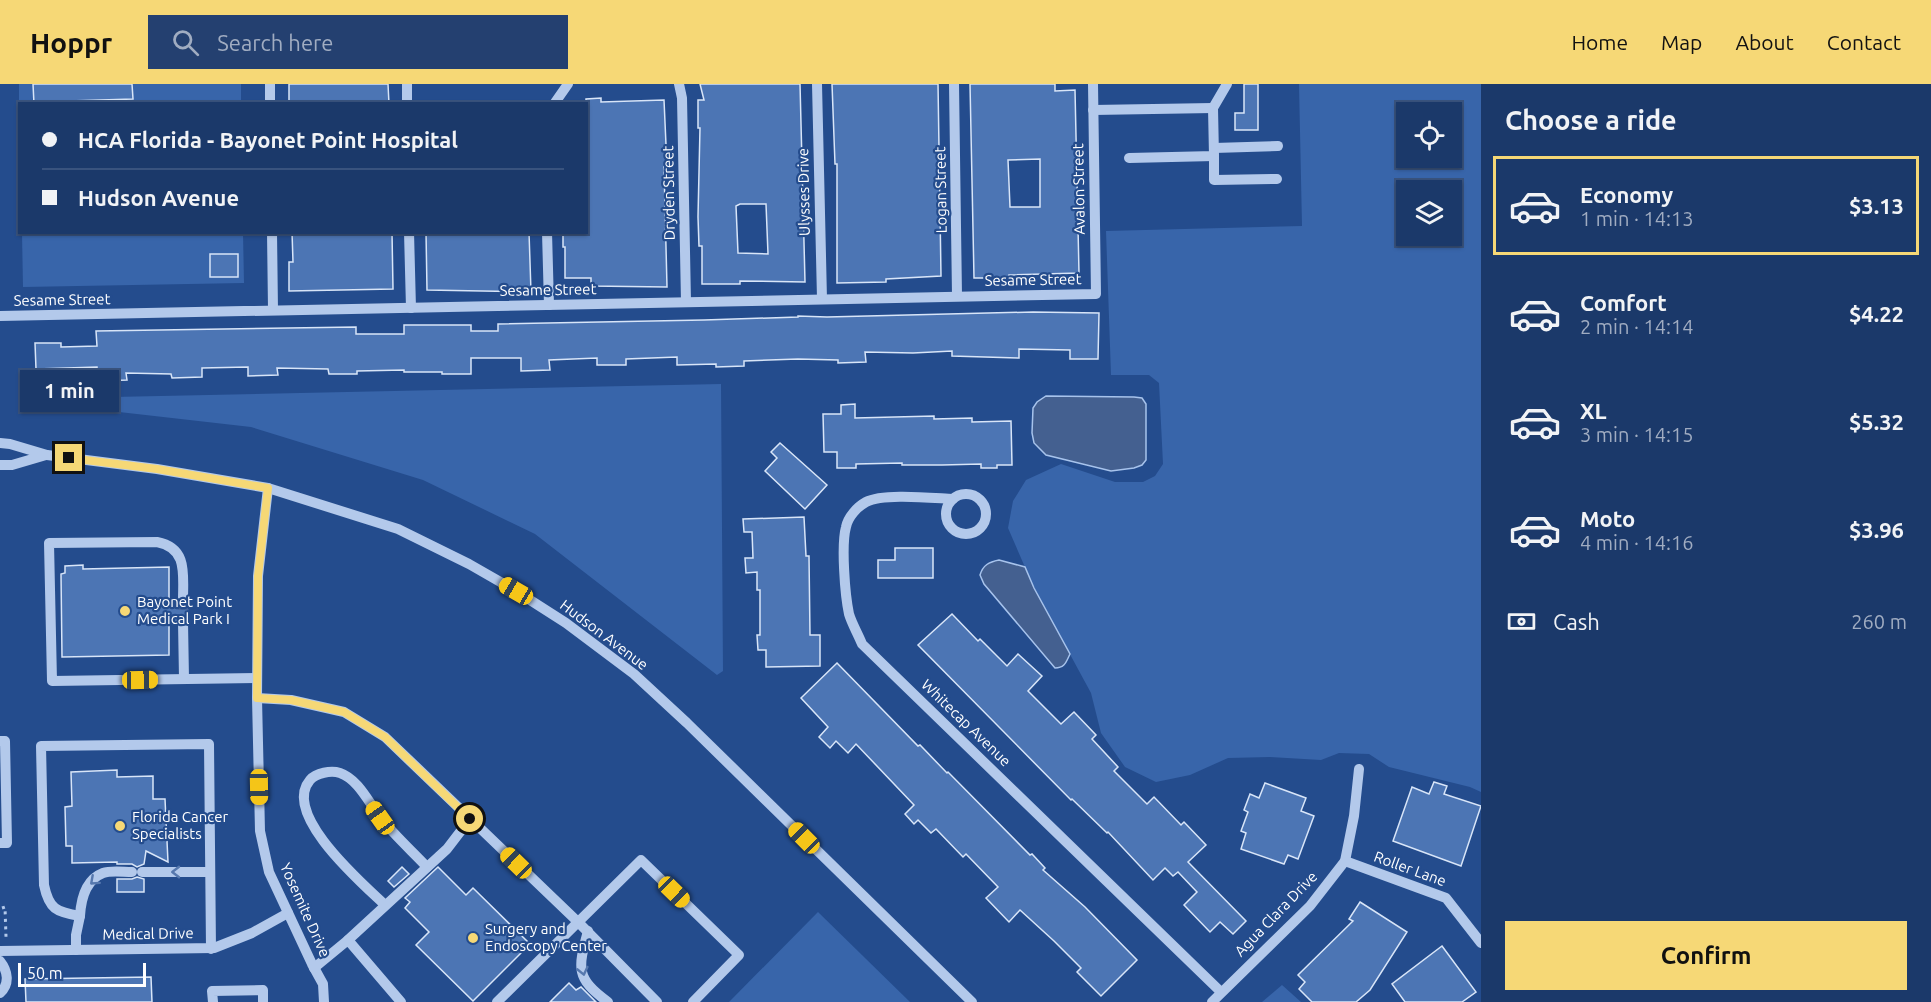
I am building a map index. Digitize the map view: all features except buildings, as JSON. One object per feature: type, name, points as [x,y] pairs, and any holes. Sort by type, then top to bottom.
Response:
[{"type":"street","points":[[270,84],[270,102]]},
{"type":"street","points":[[407,84],[407,102]]},
{"type":"street","points":[[555,102],[568,84]]},
{"type":"street","name":"Dryden Street","points":[[679,84],[682,99],[686,302]]},
{"type":"street","name":"Ulysses Drive","points":[[817,84],[822,299]]},
{"type":"street","name":"Logan Street","points":[[954,84],[957,297]]},
{"type":"street","name":"Avalon Street","points":[[1093,84],[1096,294]]},
{"type":"street","points":[[1227,84],[1213,108],[1214,180],[1277,179]]},
{"type":"street","points":[[1094,110],[1213,108]]},
{"type":"street","points":[[1129,158],[1278,146]]},
{"type":"street","points":[[272,234],[273,310]]},
{"type":"street","points":[[410,234],[411,308]]},
{"type":"street","points":[[547,234],[549,305]]},
{"type":"street","name":"Sesame Street","points":[[0,316],[1096,294]]},
{"type":"street","name":"Hudson Avenue","points":[[0,443],[47,455],[157,469],[268,488],[398,530],[470,564],[566,623],[634,674],[972,1002]]},
{"type":"street","name":"Hudson Avenue","points":[[0,465],[12,465],[47,455]]},
{"type":"street","name":"Yosemite Drive","points":[[268,488],[258,576],[257,698],[260,831],[269,872],[314,968],[334,1002]]},
{"type":"street","name":"Whitecap Avenue","points":[[953,498],[886,498],[867,501],[848,520],[844,536],[845,586],[849,616],[862,644],[1221,992]]},
{"type":"street","points":[[183,600],[183,569],[179,554],[170,544],[157,542],[49,543],[52,681],[257,678]]},
{"type":"street","points":[[183,622],[184,679]]},
{"type":"street","points":[[257,698],[291,700],[344,712],[385,737],[588,931],[657,1002]]},
{"type":"street","points":[[0,741],[4,741],[7,843],[0,843]]},
{"type":"street","points":[[80,916],[64,914],[53,908],[47,899],[44,885],[41,746],[208,744],[211,949]]},
{"type":"street","name":"Agua Clara Drive","points":[[1212,1002],[1310,906],[1345,861],[1354,816],[1359,769]]},
{"type":"street","points":[[386,905],[336,856],[316,831],[308,816],[304,799],[306,785],[313,777],[327,772],[340,773],[350,779],[380,818],[427,867]]},
{"type":"street","points":[[314,968],[348,940],[447,849],[470,819]]},
{"type":"street","points":[[497,1002],[640,860],[739,956],[693,1002]]},
{"type":"street","name":"Roller Lane","points":[[1345,861],[1446,898],[1481,943]]},
{"type":"street","points":[[76,950],[81,901],[89,882],[105,872],[210,872]]},
{"type":"street","name":"Medical Drive","points":[[3,947],[76,950],[211,949],[252,933],[288,913]]},
{"type":"street","points":[[588,931],[580,967],[582,975],[586,982],[608,1002]]},
{"type":"street","points":[[348,940],[401,1002]]},
{"type":"street","points":[[0,961],[7,974],[7,982],[0,993]]},
{"type":"street","points":[[324,984],[324,1002]]},
{"type":"street","points":[[213,1002],[212,991],[263,990],[263,1002]]},
{"type":"path","points":[[2,908],[5,907],[3,947]]},
{"type":"shaded area","points":[[19,84],[241,84],[241,102],[19,102]]},
{"type":"shaded area","points":[[1299,84],[1481,84],[1481,792],[1470,787],[1389,767],[1369,754],[1339,753],[1321,760],[1270,757],[1228,758],[1190,775],[1156,782],[1125,767],[1101,733],[1091,693],[1034,588],[1008,528],[1013,501],[1026,480],[1061,464],[1115,482],[1143,482],[1155,476],[1163,464],[1159,383],[1149,375],[1111,375],[1106,231],[1302,226]]},
{"type":"shaded area","points":[[22,234],[243,234],[244,283],[23,287]]},
{"type":"shaded area","points":[[721,384],[723,671],[717,675],[535,534],[423,480],[251,427],[84,408],[65,398]]},
{"type":"shaded area","points":[[1046,396],[1142,398],[1146,404],[1146,460],[1142,465],[1134,468],[1111,471],[1046,455],[1034,443],[1032,433],[1033,408]]},
{"type":"shaded area","points":[[999,560],[1025,567],[1070,654],[1061,667],[1055,668],[984,584],[980,575],[983,569],[989,563]]},
{"type":"shaded area","points":[[818,912],[910,1002],[729,1002]]},
{"type":"shaded area","points":[[1282,985],[1301,1002],[1262,1002]]},
{"type":"tunnel","points":[[183,600],[183,622]]},
{"type":"place","name":"Bayonet Point Medical Park I","points":[[125,611]]},
{"type":"place","name":"Florida Cancer Specialists","points":[[120,826]]},
{"type":"place","name":"Surgery and Endoscopy Center","points":[[473,938]]},
{"type":"route","points":[[69,458],[157,469],[268,488],[258,576],[257,698],[291,700],[344,712],[385,737],[470,819]]}]
